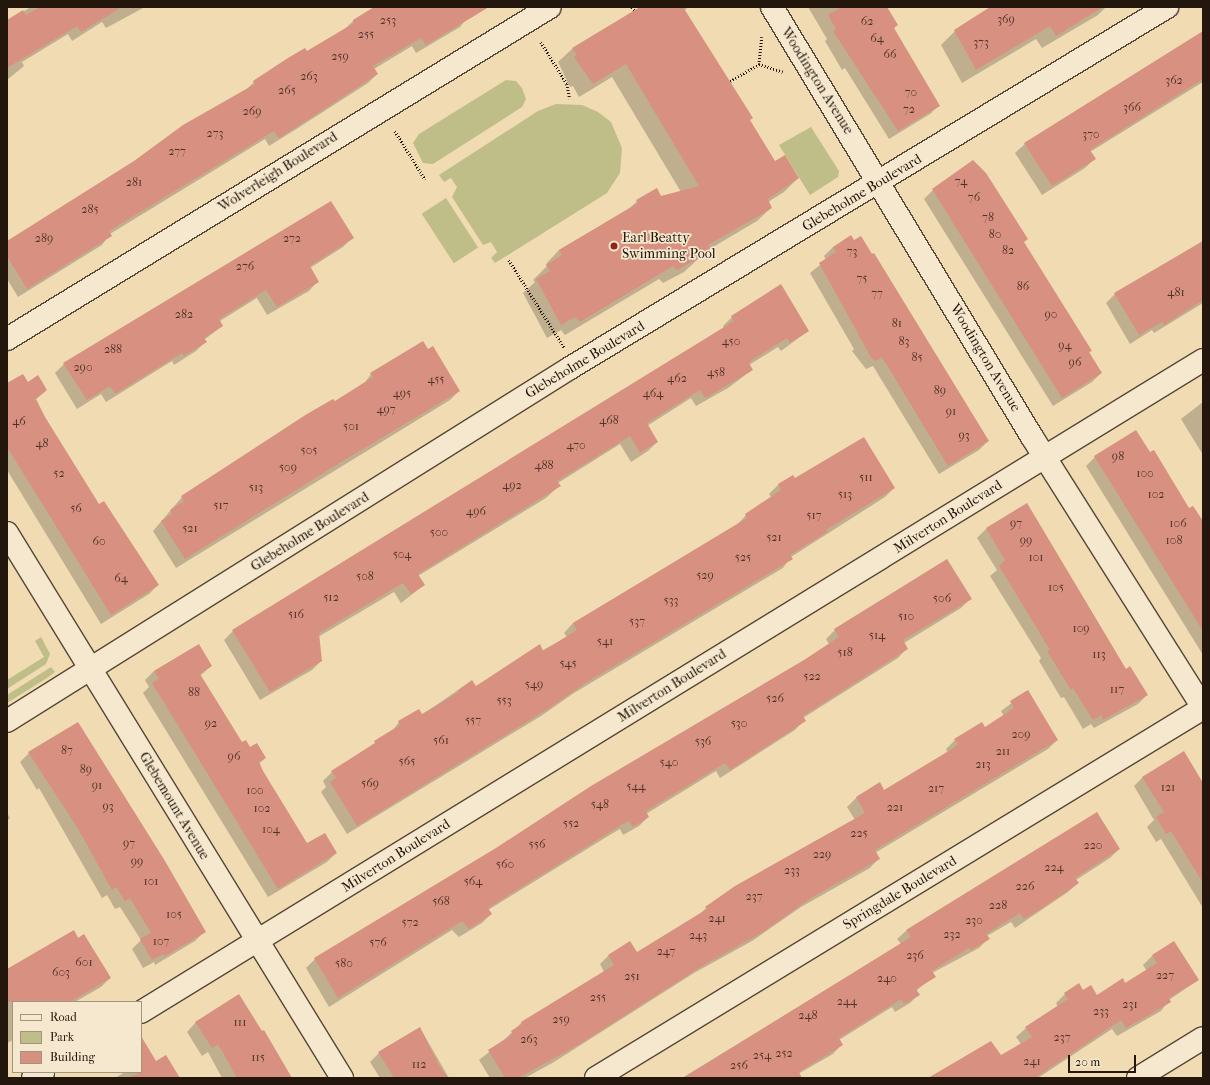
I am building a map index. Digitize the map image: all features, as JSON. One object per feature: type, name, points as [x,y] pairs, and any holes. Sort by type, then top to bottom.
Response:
[{"type":"street","name":"Wolverleigh Boulevard","points":[[7,339],[550,7]]},
{"type":"street","name":"Woodington Avenue","points":[[772,7],[880,182],[1045,457],[1203,708]]},
{"type":"street","name":"Glebeholme Boulevard","points":[[7,721],[570,368],[880,182],[1167,7]]},
{"type":"street","name":"Milverton Boulevard","points":[[142,1011],[1203,360]]},
{"type":"street","name":"Glebemount Avenue","points":[[7,533],[342,1078]]},
{"type":"street","name":"Springdale Boulevard","points":[[596,1078],[1203,708]]},
{"type":"street","points":[[1138,1078],[1203,1038]]},
{"type":"path","points":[[759,64],[762,37]]},
{"type":"path","points":[[541,42],[567,84],[570,99]]},
{"type":"path","points":[[730,81],[759,64],[783,72]]},
{"type":"path","points":[[395,131],[425,179]]},
{"type":"path","points":[[508,260],[566,349]]},
{"type":"green space","points":[[506,80],[516,81],[522,88],[526,99],[522,107],[433,164],[423,163],[413,143],[419,134]]},
{"type":"green space","points":[[556,104],[582,105],[598,112],[611,122],[622,148],[620,173],[607,193],[495,263],[491,258],[497,252],[491,242],[483,245],[452,197],[457,187],[451,178],[444,182],[439,175],[538,111]]},
{"type":"green space","points":[[811,127],[839,171],[838,177],[810,195],[779,145]]},
{"type":"green space","points":[[446,198],[478,247],[454,263],[422,214]]},
{"type":"green space","points":[[41,637],[50,654],[46,664],[7,689],[7,680],[44,657],[35,641]]},
{"type":"green space","points":[[51,667],[55,672],[7,703],[7,695]]},
{"type":"building","points":[[40,7],[122,7],[81,32],[77,26],[7,68],[7,20],[23,10],[26,15]]},
{"type":"building","points":[[374,7],[489,7],[426,45],[421,38],[373,66],[378,74],[309,119],[279,138],[274,131],[109,231],[112,236],[27,289],[7,256],[7,241],[134,161],[183,125],[255,84],[253,81],[288,58],[305,48],[307,51],[354,23],[353,20]]},
{"type":"building","points":[[640,7],[683,7],[753,118],[750,120],[775,161],[785,155],[799,178],[768,199],[772,208],[708,245],[710,249],[699,258],[677,270],[673,266],[580,322],[575,317],[561,325],[536,279],[550,271],[546,265],[562,255],[559,250],[638,203],[636,200],[657,188],[661,196],[699,186],[626,64],[593,84],[574,57],[577,55],[572,48]]},
{"type":"building","points":[[842,7],[887,7],[898,25],[894,28],[940,106],[898,131],[833,31],[836,29],[828,15]]},
{"type":"building","points":[[990,7],[1103,7],[1056,36],[1050,26],[976,70],[954,30]]},
{"type":"building","points":[[1203,31],[1203,79],[1090,150],[1096,159],[1052,186],[1024,143]]},
{"type":"building","points":[[973,160],[986,173],[1028,239],[1024,242],[1092,351],[1089,352],[1102,373],[1062,398],[932,189]]},
{"type":"building","points":[[331,201],[354,238],[310,266],[319,282],[277,307],[266,290],[219,319],[223,326],[204,338],[207,342],[184,356],[182,353],[115,394],[110,386],[87,400],[63,363]]},
{"type":"building","points":[[851,235],[854,240],[861,236],[872,254],[874,253],[989,441],[948,466],[882,357],[876,361],[872,359],[819,263],[836,252],[833,247]]},
{"type":"building","points":[[1203,241],[1203,300],[1164,325],[1162,322],[1139,335],[1114,293]]},
{"type":"building","points":[[781,284],[809,331],[790,343],[787,338],[752,360],[749,363],[753,370],[705,398],[700,390],[647,423],[658,442],[640,453],[630,436],[557,481],[561,486],[418,574],[425,585],[411,594],[403,583],[319,633],[322,661],[270,692],[232,630],[734,321],[731,316]]},
{"type":"building","points":[[423,341],[428,349],[433,346],[460,391],[333,467],[185,559],[161,521],[172,514],[170,510],[184,501],[181,496],[307,414],[333,399],[335,401],[373,377],[370,373]]},
{"type":"building","points":[[23,374],[28,382],[38,375],[47,390],[36,399],[45,417],[99,504],[104,501],[159,585],[111,615],[7,447],[7,383]]},
{"type":"building","points":[[1136,430],[1150,452],[1154,450],[1189,508],[1193,506],[1203,521],[1203,631],[1094,456]]},
{"type":"building","points":[[864,437],[895,488],[826,530],[827,532],[790,555],[793,559],[584,684],[551,707],[357,826],[330,782],[336,778],[331,771],[400,725],[398,721],[419,709],[422,714],[459,692],[458,690],[472,680],[476,686],[540,644],[543,651],[577,630],[573,623],[747,518],[745,514],[781,490],[778,484],[793,475],[795,478]]},
{"type":"building","points":[[1027,503],[1126,669],[1130,666],[1148,695],[1103,720],[1101,715],[1093,720],[1073,688],[1071,690],[1047,651],[1050,650],[999,566],[1005,560],[986,528]]},
{"type":"building","points":[[947,559],[972,599],[903,640],[908,649],[803,716],[806,721],[730,770],[725,763],[646,811],[649,817],[633,827],[629,821],[623,824],[488,908],[492,914],[469,929],[462,921],[338,998],[314,958],[496,848],[591,786],[804,660],[839,637],[834,629]]},
{"type":"building","points":[[199,644],[212,666],[200,674],[242,742],[246,740],[250,747],[257,743],[266,758],[259,762],[263,771],[307,843],[325,833],[337,853],[278,889],[152,683],[159,679],[154,671]]},
{"type":"building","points":[[1028,690],[1058,740],[875,850],[880,859],[811,898],[763,932],[704,965],[580,1044],[518,1078],[505,1078],[488,1050],[513,1034],[511,1031],[522,1024],[521,1022],[614,965],[608,955],[630,941],[637,952],[707,909],[705,907],[735,886],[865,813],[856,797],[880,782],[884,790],[952,749],[958,744],[954,739],[982,722],[985,727],[1014,708],[1010,701]]},
{"type":"building","points":[[78,722],[165,861],[206,932],[165,956],[163,954],[152,960],[140,939],[151,933],[130,898],[125,901],[116,887],[112,890],[77,827],[28,752]]},
{"type":"building","points":[[1184,751],[1203,783],[1203,883],[1171,831],[1166,834],[1156,817],[1164,812],[1142,777]]},
{"type":"building","points":[[1097,812],[1120,849],[1075,878],[1079,883],[1041,909],[1024,919],[1020,913],[986,934],[990,939],[971,950],[969,948],[932,971],[936,977],[916,989],[920,995],[904,1004],[901,999],[839,1038],[843,1045],[799,1072],[802,1078],[683,1078],[911,937],[906,930]]},
{"type":"building","points":[[74,930],[78,938],[84,934],[111,978],[72,1001],[7,1002],[7,969]]},
{"type":"building","points":[[1174,941],[1199,980],[1169,998],[1171,1002],[1126,1028],[1121,1020],[1035,1078],[928,1078],[991,1041],[1001,1055],[1032,1037],[1025,1027],[1068,999],[1064,993],[1079,983],[1083,990],[1091,985],[1097,995],[1123,978],[1125,983],[1157,963],[1152,955]]},
{"type":"building","points":[[239,994],[262,1031],[264,1030],[292,1078],[237,1078],[218,1044],[212,1048],[195,1022]]},
{"type":"building","points":[[420,1027],[439,1065],[448,1078],[394,1078],[378,1052]]},
{"type":"building","points":[[142,1038],[156,1061],[166,1055],[180,1078],[128,1078],[142,1073]]},
{"type":"place","name":"Earl Beatty Swimming Pool","points":[[614,246]]}]
